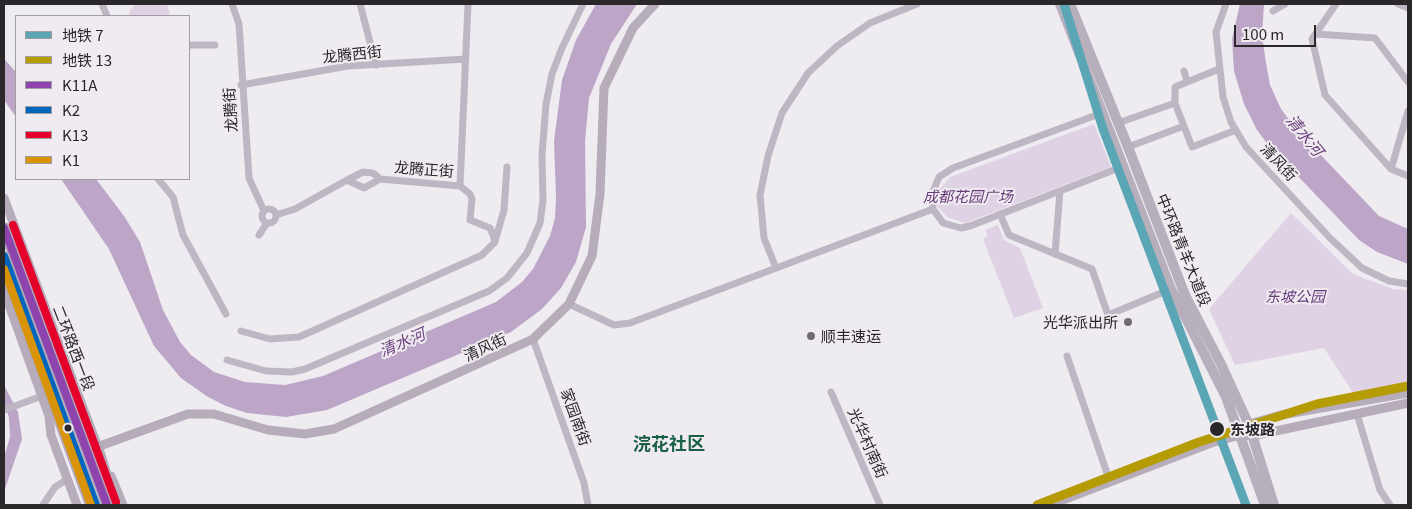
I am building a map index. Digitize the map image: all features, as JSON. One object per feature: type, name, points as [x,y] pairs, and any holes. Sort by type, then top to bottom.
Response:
[{"type":"highway","points":[[4,228],[107,505]]},
{"type":"highway","points":[[4,269],[91,505]]},
{"type":"highway","points":[[49,416],[84,505]]},
{"type":"highway","points":[[97,447],[116,505]]},
{"type":"main road","name":"中环路青羊大道段","points":[[1060,4],[1069,32],[1124,166],[1171,289],[1226,397],[1265,505]]},
{"type":"main road","name":"中环路青羊大道段","points":[[1070,4],[1128,147],[1185,296],[1221,364],[1249,425],[1274,505]]},
{"type":"street","name":"龙腾街","points":[[232,4],[239,24],[241,85],[249,178],[264,211]]},
{"type":"street","points":[[360,4],[376,64]]},
{"type":"street","name":"龙腾正街","points":[[347,180],[364,188],[380,180],[460,186],[468,4]]},
{"type":"street","points":[[227,360],[266,371],[292,372],[305,369],[489,290],[506,278],[527,254],[540,223],[543,200],[542,155],[546,104],[552,74],[583,4]]},
{"type":"street","name":"清风街","points":[[97,447],[188,414],[214,414],[268,430],[304,434],[334,429],[480,365],[533,339],[569,304],[592,256],[597,224],[604,88],[633,28],[655,4]]},
{"type":"street","points":[[776,268],[764,238],[760,195],[768,156],[782,113],[808,73],[837,46],[870,23],[917,4]]},
{"type":"street","points":[[1054,4],[1069,32]]},
{"type":"street","points":[[1074,4],[1081,29]]},
{"type":"street","name":"清风街","points":[[1226,4],[1216,32],[1222,97],[1236,130],[1246,147],[1330,238],[1362,268],[1389,281],[1408,284]]},
{"type":"street","points":[[1272,11],[1285,4]]},
{"type":"street","points":[[1336,4],[1312,39],[1325,95],[1391,169],[1408,176]]},
{"type":"street","points":[[1398,4],[1408,8]]},
{"type":"street","points":[[1316,34],[1375,38],[1408,82]]},
{"type":"street","points":[[190,45],[215,45]]},
{"type":"street","name":"龙腾西街","points":[[241,85],[348,66],[466,59]]},
{"type":"street","points":[[1219,70],[1175,87],[1176,103],[1192,147],[1236,130]]},
{"type":"street","points":[[1184,71],[1187,81]]},
{"type":"street","points":[[1118,123],[1176,103]]},
{"type":"street","points":[[1391,169],[1408,110]]},
{"type":"street","points":[[1102,113],[953,168],[939,177],[932,194],[933,209],[943,223],[962,228],[1124,166]]},
{"type":"street","points":[[1128,147],[1184,126]]},
{"type":"street","points":[[241,331],[270,339],[298,337],[474,260],[487,252],[495,242],[502,224],[507,167]]},
{"type":"street","points":[[276,215],[296,209],[363,172],[373,173],[380,180]]},
{"type":"street","points":[[159,180],[173,197],[183,235],[226,314]]},
{"type":"street","points":[[460,186],[470,194],[472,199],[470,220],[490,228],[495,228],[502,224]]},
{"type":"street","points":[[1054,254],[1060,191]]},
{"type":"street","name":"二环路西一段","points":[[4,198],[97,447],[124,505]]},
{"type":"street","points":[[569,304],[614,325],[622,325],[933,209]]},
{"type":"street","points":[[267,223],[262,218],[264,211],[272,210],[276,215]]},
{"type":"street","points":[[1000,214],[1009,236],[1092,269],[1108,315],[1171,289]]},
{"type":"street","points":[[267,223],[274,222],[276,215]]},
{"type":"street","points":[[260,235],[267,223]]},
{"type":"street","points":[[490,228],[495,242]]},
{"type":"street","points":[[4,291],[49,416],[51,435],[78,505]]},
{"type":"street","name":"家园南街","points":[[533,339],[584,483],[588,505]]},
{"type":"street","points":[[1067,356],[1110,482]]},
{"type":"street","name":"光华村南街","points":[[831,392],[880,505]]},
{"type":"street","points":[[1240,435],[1249,425],[1280,415],[1408,393]]},
{"type":"street","points":[[4,410],[42,396]]},
{"type":"street","points":[[1050,505],[1210,443],[1240,435],[1252,436],[1408,404]]},
{"type":"street","points":[[1357,414],[1380,490],[1390,505]]},
{"type":"street","points":[[43,505],[55,487],[68,479]]},
{"type":"green space","points":[[136,4],[167,4],[170,15],[129,15],[130,10]]},
{"type":"green space","name":"成都花园广场","points":[[1094,124],[1111,167],[965,223],[947,217],[936,205],[937,192],[950,177]]},
{"type":"green space","name":"东坡公园","points":[[1291,213],[1353,274],[1393,289],[1408,290],[1408,386],[1357,399],[1324,348],[1235,365],[1209,309]]},
{"type":"green space","points":[[998,225],[1004,240],[1020,248],[1043,308],[1014,318],[983,239],[988,236],[985,230]]},
{"type":"shaded area","points":[[596,4],[637,4],[611,44],[589,98],[585,141],[586,227],[576,262],[561,288],[542,309],[511,332],[327,410],[286,417],[247,413],[208,397],[181,378],[154,346],[109,249],[62,180],[97,180],[124,216],[140,242],[163,310],[180,342],[191,355],[214,372],[245,382],[285,385],[323,376],[496,302],[522,282],[533,269],[550,236],[555,218],[554,141],[562,80],[576,40]]},
{"type":"shaded area","points":[[1240,4],[1264,4],[1262,35],[1266,63],[1270,85],[1281,109],[1296,129],[1379,216],[1408,229],[1408,264],[1377,252],[1359,240],[1269,146],[1257,130],[1244,104],[1234,71],[1232,39]]},
{"type":"shaded area","points":[[4,59],[15,71],[15,116],[4,100]]},
{"type":"shaded area","points":[[4,385],[18,412],[22,439],[4,492],[4,457],[10,437],[9,418],[4,401]]},
{"type":"metro line","name":"7","points":[[1064,4],[1103,129],[1246,505]]},
{"type":"metro line","name":"13","points":[[1037,505],[1199,442],[1317,404],[1408,386]]},
{"type":"transit line","name":"K13","points":[[13,225],[116,502]]},
{"type":"transit line","name":"K11A","points":[[4,228],[107,505]]},
{"type":"transit line","name":"K2","points":[[4,256],[96,505]]},
{"type":"transit line","name":"K1","points":[[4,269],[91,505]]},
{"type":"place","name":"光华派出所","points":[[1128,322]]},
{"type":"place","name":"顺丰速运","points":[[811,336]]},
{"type":"place","name":"东坡路","points":[[1217,429]]},
{"type":"district","name":"浣花社区","points":[[669,443]]},
{"type":"water label","name":"清水河","points":[[1305,135]]},
{"type":"water label","name":"清水河","points":[[402,342]]}]
